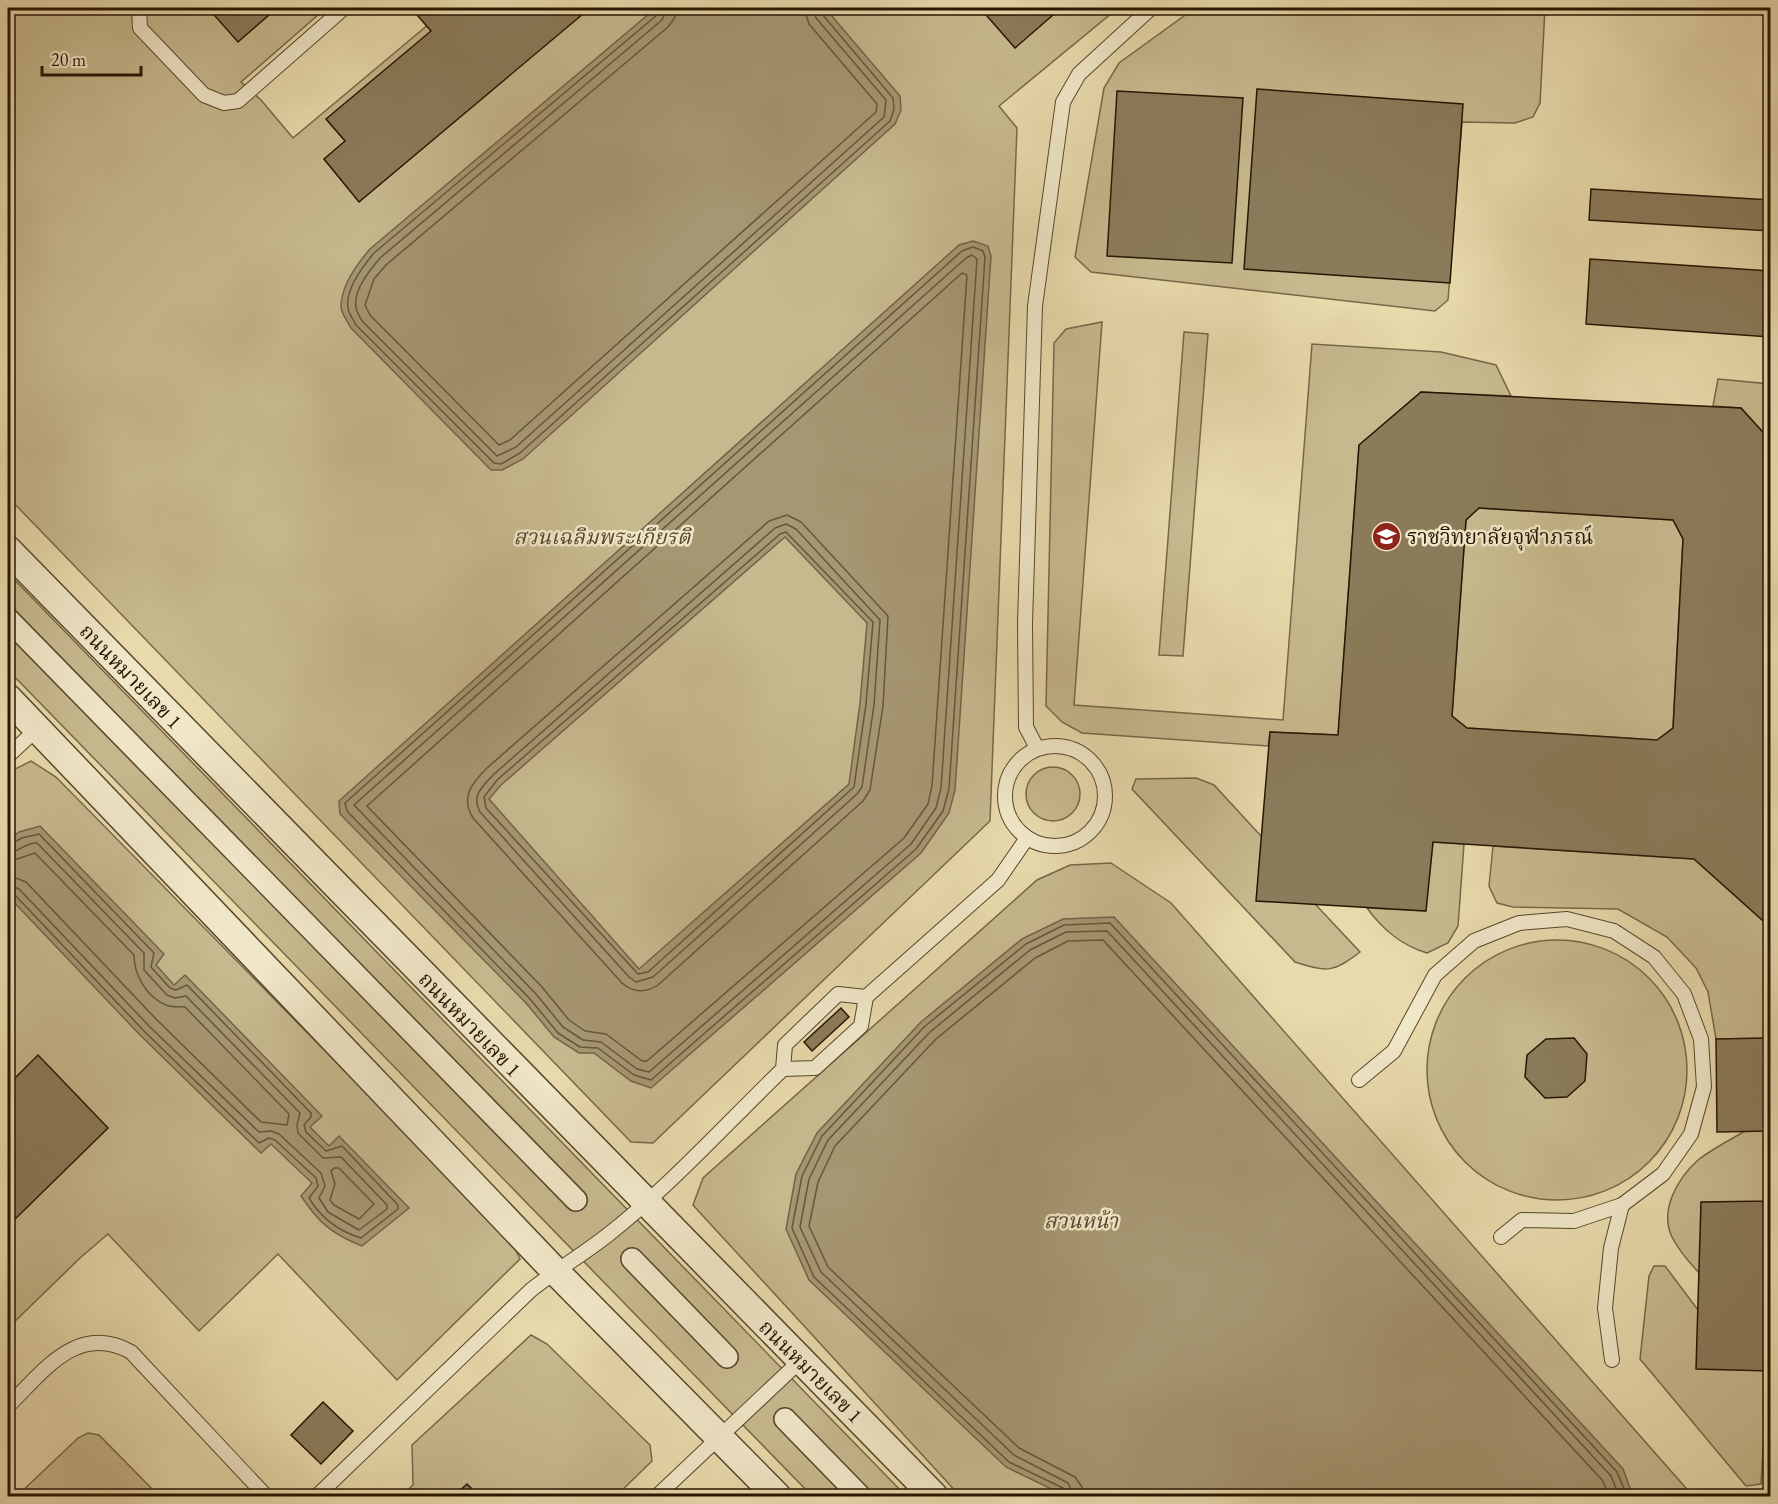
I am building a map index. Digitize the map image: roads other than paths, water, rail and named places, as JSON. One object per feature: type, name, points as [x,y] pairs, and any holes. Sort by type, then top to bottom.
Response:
[{"type":"street","name":"ถนนหมายเลข 1","points":[[8,550],[644,1203],[934,1497]]},
{"type":"street","points":[[8,619],[576,1200]]},
{"type":"street","points":[[8,698],[555,1271],[777,1497]]},
{"type":"street","points":[[632,1259],[727,1358]]},
{"type":"street","points":[[785,1419],[860,1497]]},
{"type":"lane","points":[[139,8],[140,28],[204,95],[224,103],[238,101],[344,8]]},
{"type":"lane","points":[[1037,748],[1026,727],[1025,646],[1035,306],[1063,102],[1078,74],[1151,8]]},
{"type":"lane","points":[[8,756],[37,729]]},
{"type":"lane","points":[[1052,745],[1069,747],[1084,753],[1095,765],[1103,780],[1106,796],[1102,813],[1095,827],[1082,838],[1067,845],[1050,847],[1027,838],[1010,819],[1005,803],[1005,786],[1011,770],[1022,757],[1037,748],[1052,745]]},
{"type":"lane","points":[[783,1069],[816,1068],[861,1026],[866,997],[998,880],[1027,838]]},
{"type":"lane","points":[[1359,1080],[1394,1050],[1435,975],[1474,941],[1519,923],[1567,919],[1614,931],[1654,957],[1684,994],[1701,1039],[1704,1088],[1691,1134],[1663,1174],[1622,1205],[1574,1221],[1522,1220],[1501,1237]]},
{"type":"lane","points":[[317,1497],[531,1290],[609,1235],[783,1069],[785,1045],[838,994],[866,997]]},
{"type":"lane","points":[[1612,1360],[1605,1308],[1611,1248],[1622,1205]]},
{"type":"lane","points":[[8,1406],[58,1356],[97,1341],[119,1345],[131,1352],[267,1497]]},
{"type":"lane","points":[[657,1497],[800,1360]]},
{"type":"water","points":[[656,8],[825,8],[900,96],[901,110],[895,124],[523,459],[502,470],[491,470],[351,328],[341,309],[344,291],[355,268],[370,249]]},
{"type":"water","points":[[973,241],[988,246],[991,256],[955,790],[949,813],[921,853],[651,1088],[631,1081],[594,1053],[579,1053],[554,1037],[526,1003],[340,814],[339,801],[959,245]],"holes":[[[785,537],[867,623],[860,703],[849,784],[639,969],[489,799],[501,785]]]},
{"type":"water","points":[[40,826],[164,954],[156,965],[174,985],[185,975],[322,1116],[310,1127],[329,1146],[339,1136],[409,1208],[362,1246],[334,1232],[320,1221],[301,1196],[312,1183],[271,1144],[261,1153],[140,1035],[8,896],[8,841],[19,832]]},
{"type":"water","name":"สวนหน้า","points":[[1114,917],[1623,1469],[1633,1496],[1066,1496],[1006,1467],[809,1280],[786,1229],[796,1174],[817,1133],[921,1022],[1022,939],[1063,919]]},
{"type":"place","name":"ราชวิทยาลัยจุฬาภรณ์","points":[[1386,536]]},
{"type":"park label","name":"สวนเฉลิมพระเกียรติ","points":[[602,536]]}]
